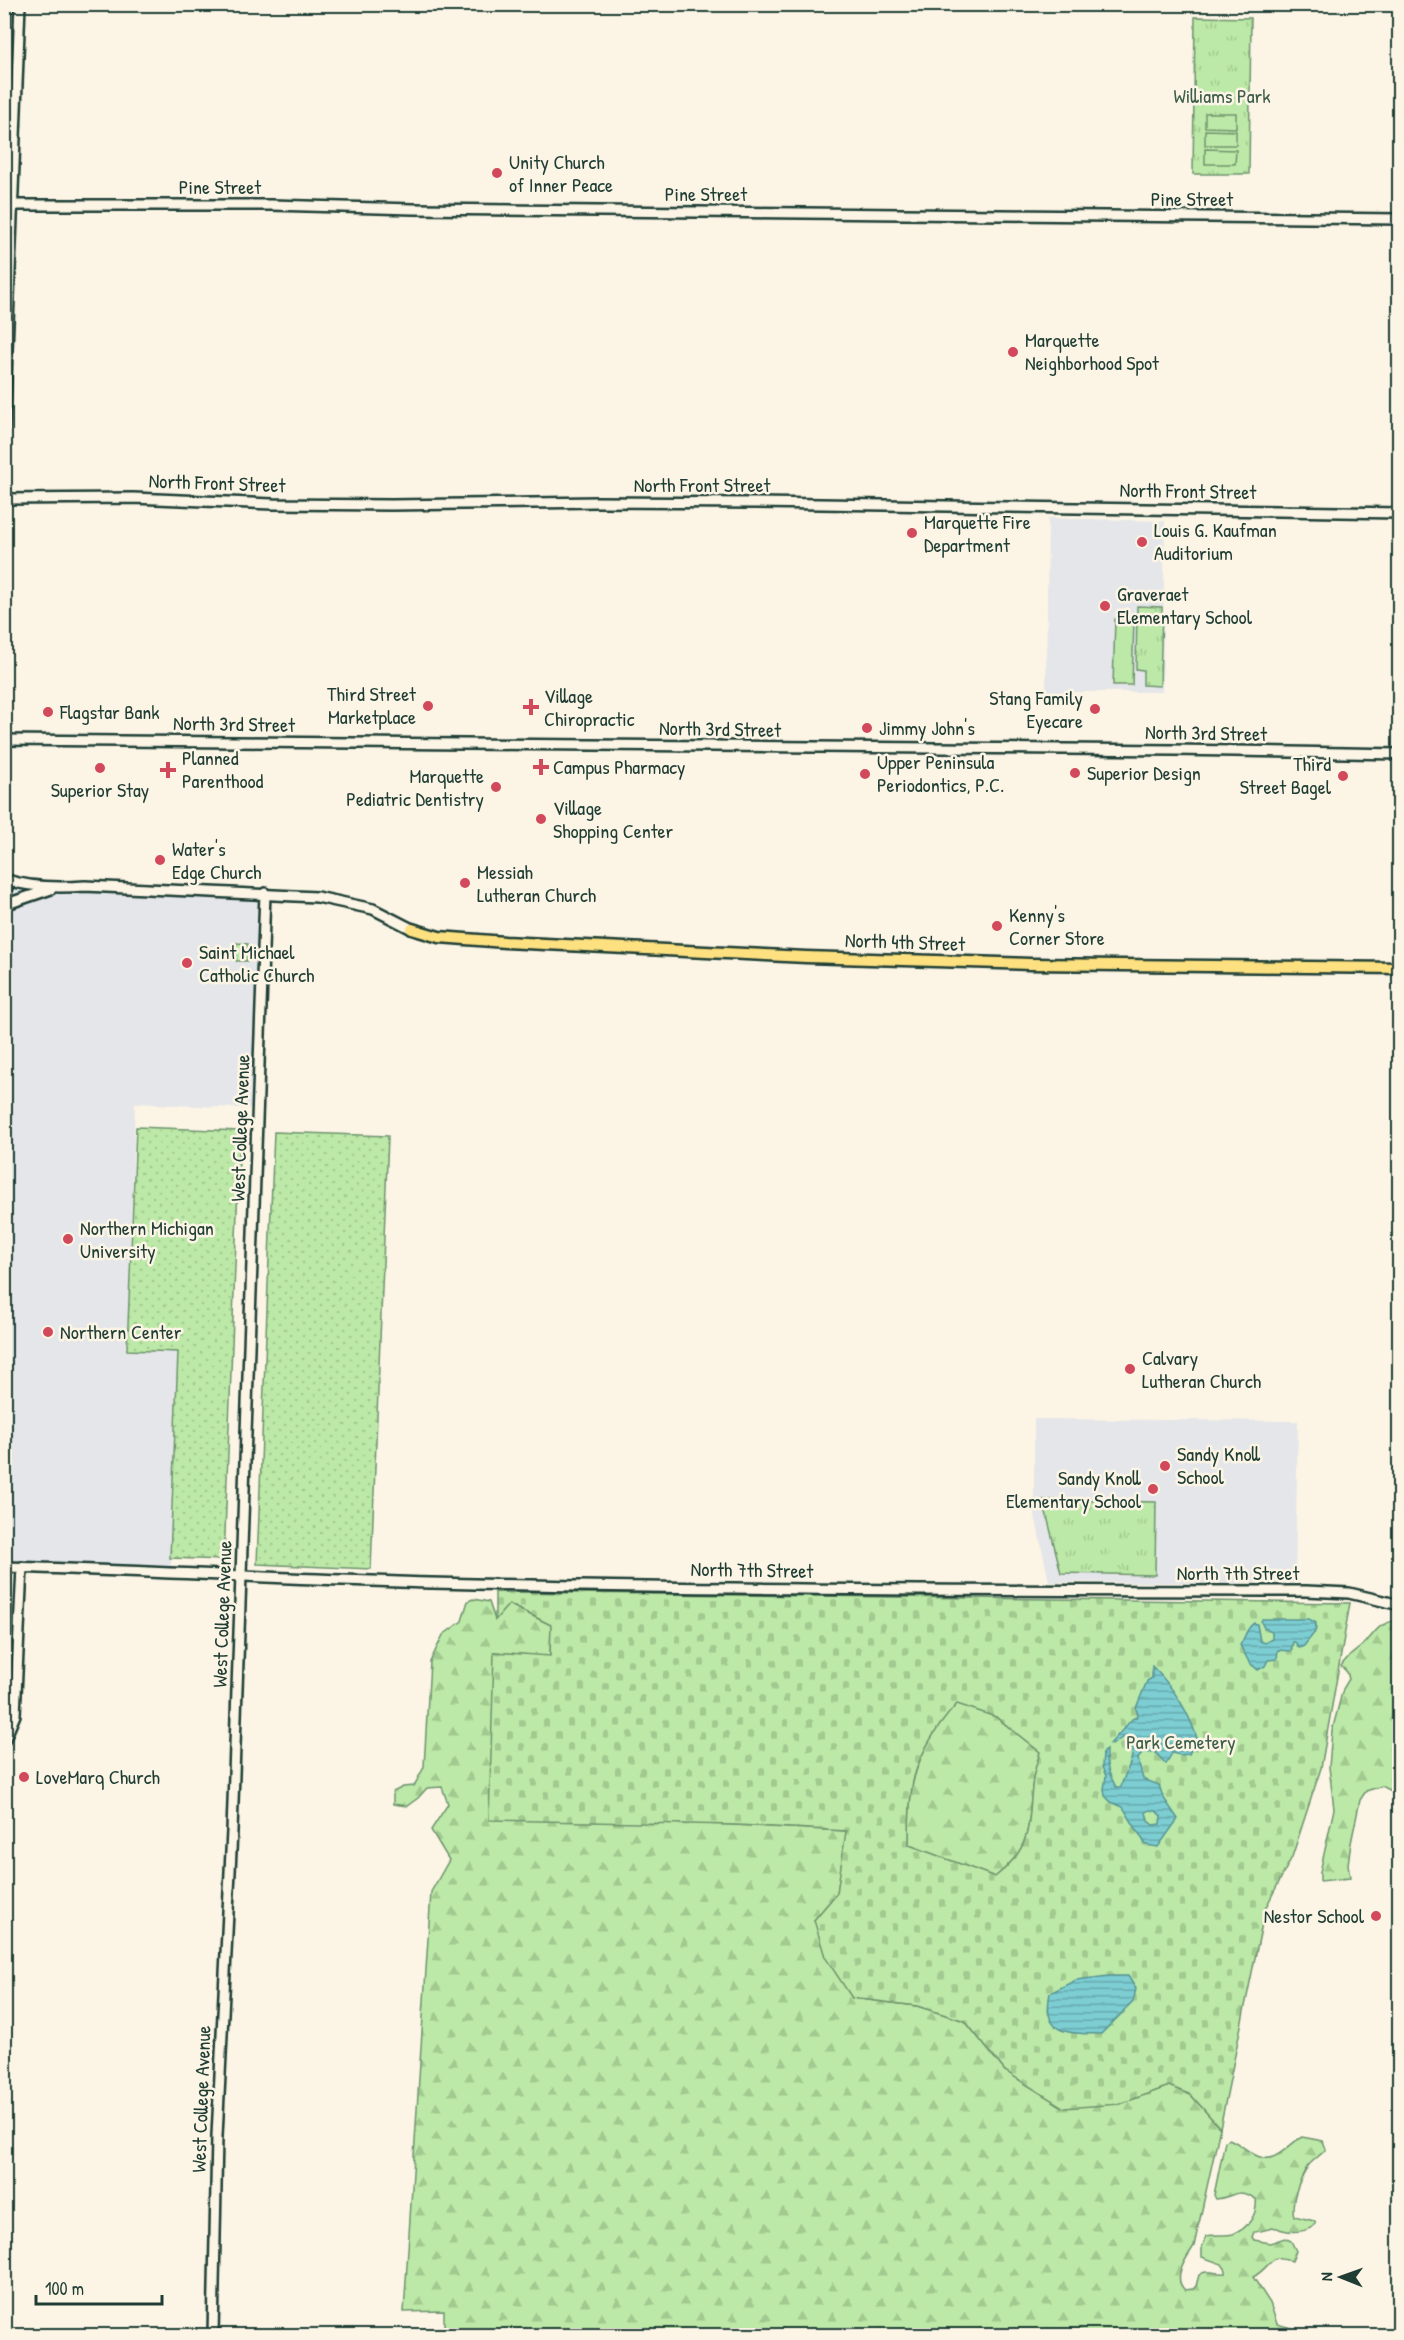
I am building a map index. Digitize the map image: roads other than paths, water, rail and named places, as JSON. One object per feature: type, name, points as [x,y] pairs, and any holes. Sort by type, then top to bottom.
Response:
[{"type":"main road","name":"North 4th Street","points":[[412,929],[439,937],[505,942],[806,957],[1030,964],[1400,968]]},
{"type":"street","points":[[4,431],[20,4]]},
{"type":"street","name":"Pine Street","points":[[12,205],[270,205],[413,209],[1400,219]]},
{"type":"street","name":"North Front Street","points":[[4,499],[133,498],[273,504],[392,505],[748,503],[1400,513]]},
{"type":"street","name":"North 3rd Street","points":[[4,740],[1400,754]]},
{"type":"street","points":[[4,900],[7,890],[4,880],[53,888],[85,886],[265,893],[342,900],[373,909],[412,929]]},
{"type":"street","points":[[4,905],[53,888]]},
{"type":"street","name":"West College Avenue","points":[[213,2336],[217,2136],[241,1577],[265,893]]},
{"type":"street","name":"North 7th Street","points":[[4,1567],[477,1585],[1030,1591],[1306,1591],[1349,1593],[1400,1605]]},
{"type":"street","points":[[4,1741],[15,1715],[22,1567]]},
{"type":"water","points":[[1262,1619],[1309,1619],[1316,1623],[1315,1632],[1303,1647],[1299,1648],[1293,1642],[1291,1651],[1278,1650],[1277,1659],[1268,1660],[1265,1666],[1258,1670],[1249,1662],[1240,1645],[1247,1630],[1254,1623],[1257,1624],[1260,1641],[1265,1643],[1272,1639],[1272,1631],[1264,1628]]},
{"type":"water","points":[[1152,1666],[1179,1699],[1197,1738],[1189,1754],[1172,1753],[1166,1764],[1154,1751],[1149,1753],[1143,1751],[1138,1759],[1143,1779],[1159,1785],[1163,1797],[1178,1819],[1158,1847],[1146,1845],[1123,1807],[1111,1802],[1105,1796],[1106,1776],[1102,1767],[1103,1752],[1106,1750],[1109,1773],[1116,1787],[1121,1787],[1131,1762],[1132,1749],[1126,1735],[1112,1745],[1110,1744],[1132,1719],[1138,1716],[1136,1708],[1147,1681],[1152,1678]],"holes":[[[1156,1811],[1161,1816],[1160,1824],[1153,1825],[1148,1821],[1146,1812]]]},
{"type":"water","points":[[1128,1976],[1136,1989],[1133,2002],[1101,2034],[1068,2032],[1054,2025],[1048,2007],[1050,1993],[1076,1980]]},
{"type":"place","name":"Unity Church of Inner Peace","points":[[497,173]]},
{"type":"place","name":"Marquette Neighborhood Spot","points":[[1013,352]]},
{"type":"place","name":"Marquette Fire Department","points":[[912,533]]},
{"type":"place","name":"Louis G. Kaufman Auditorium","points":[[1142,542]]},
{"type":"place","name":"Graveraet Elementary School","points":[[1105,606]]},
{"type":"place","name":"Third Street Marketplace","points":[[428,706]]},
{"type":"place","name":"Village Chiropractic","points":[[531,707]]},
{"type":"place","name":"Stang Family Eyecare","points":[[1095,709]]},
{"type":"place","name":"Flagstar Bank","points":[[48,712]]},
{"type":"place","name":"Jimmy John's","points":[[867,728]]},
{"type":"place","name":"Campus Pharmacy","points":[[541,767]]},
{"type":"place","name":"Superior Stay","points":[[100,768]]},
{"type":"place","name":"Planned Parenthood","points":[[168,770]]},
{"type":"place","name":"Superior Design","points":[[1075,773]]},
{"type":"place","name":"Upper Peninsula Periodontics, P.C.","points":[[865,774]]},
{"type":"place","name":"Third Street Bagel","points":[[1343,776]]},
{"type":"place","name":"Marquette Pediatric Dentistry","points":[[496,787]]},
{"type":"place","name":"Village Shopping Center","points":[[541,819]]},
{"type":"place","name":"Water's Edge Church","points":[[160,860]]},
{"type":"place","name":"Messiah Lutheran Church","points":[[465,883]]},
{"type":"place","name":"Kenny's Corner Store","points":[[997,926]]},
{"type":"place","name":"Saint Michael Catholic Church","points":[[187,963]]},
{"type":"place","name":"Northern Michigan University","points":[[68,1239]]},
{"type":"place","name":"Northern Center","points":[[48,1332]]},
{"type":"place","name":"Calvary Lutheran Church","points":[[1130,1369]]},
{"type":"place","name":"Sandy Knoll School","points":[[1165,1466]]},
{"type":"place","name":"Sandy Knoll Elementary School","points":[[1153,1489]]},
{"type":"place","name":"LoveMarq Church","points":[[24,1777]]},
{"type":"place","name":"Nestor School","points":[[1376,1916]]},
{"type":"park label","name":"Williams Park","points":[[1222,96]]},
{"type":"park label","name":"Park Cemetery","points":[[1181,1742]]}]
